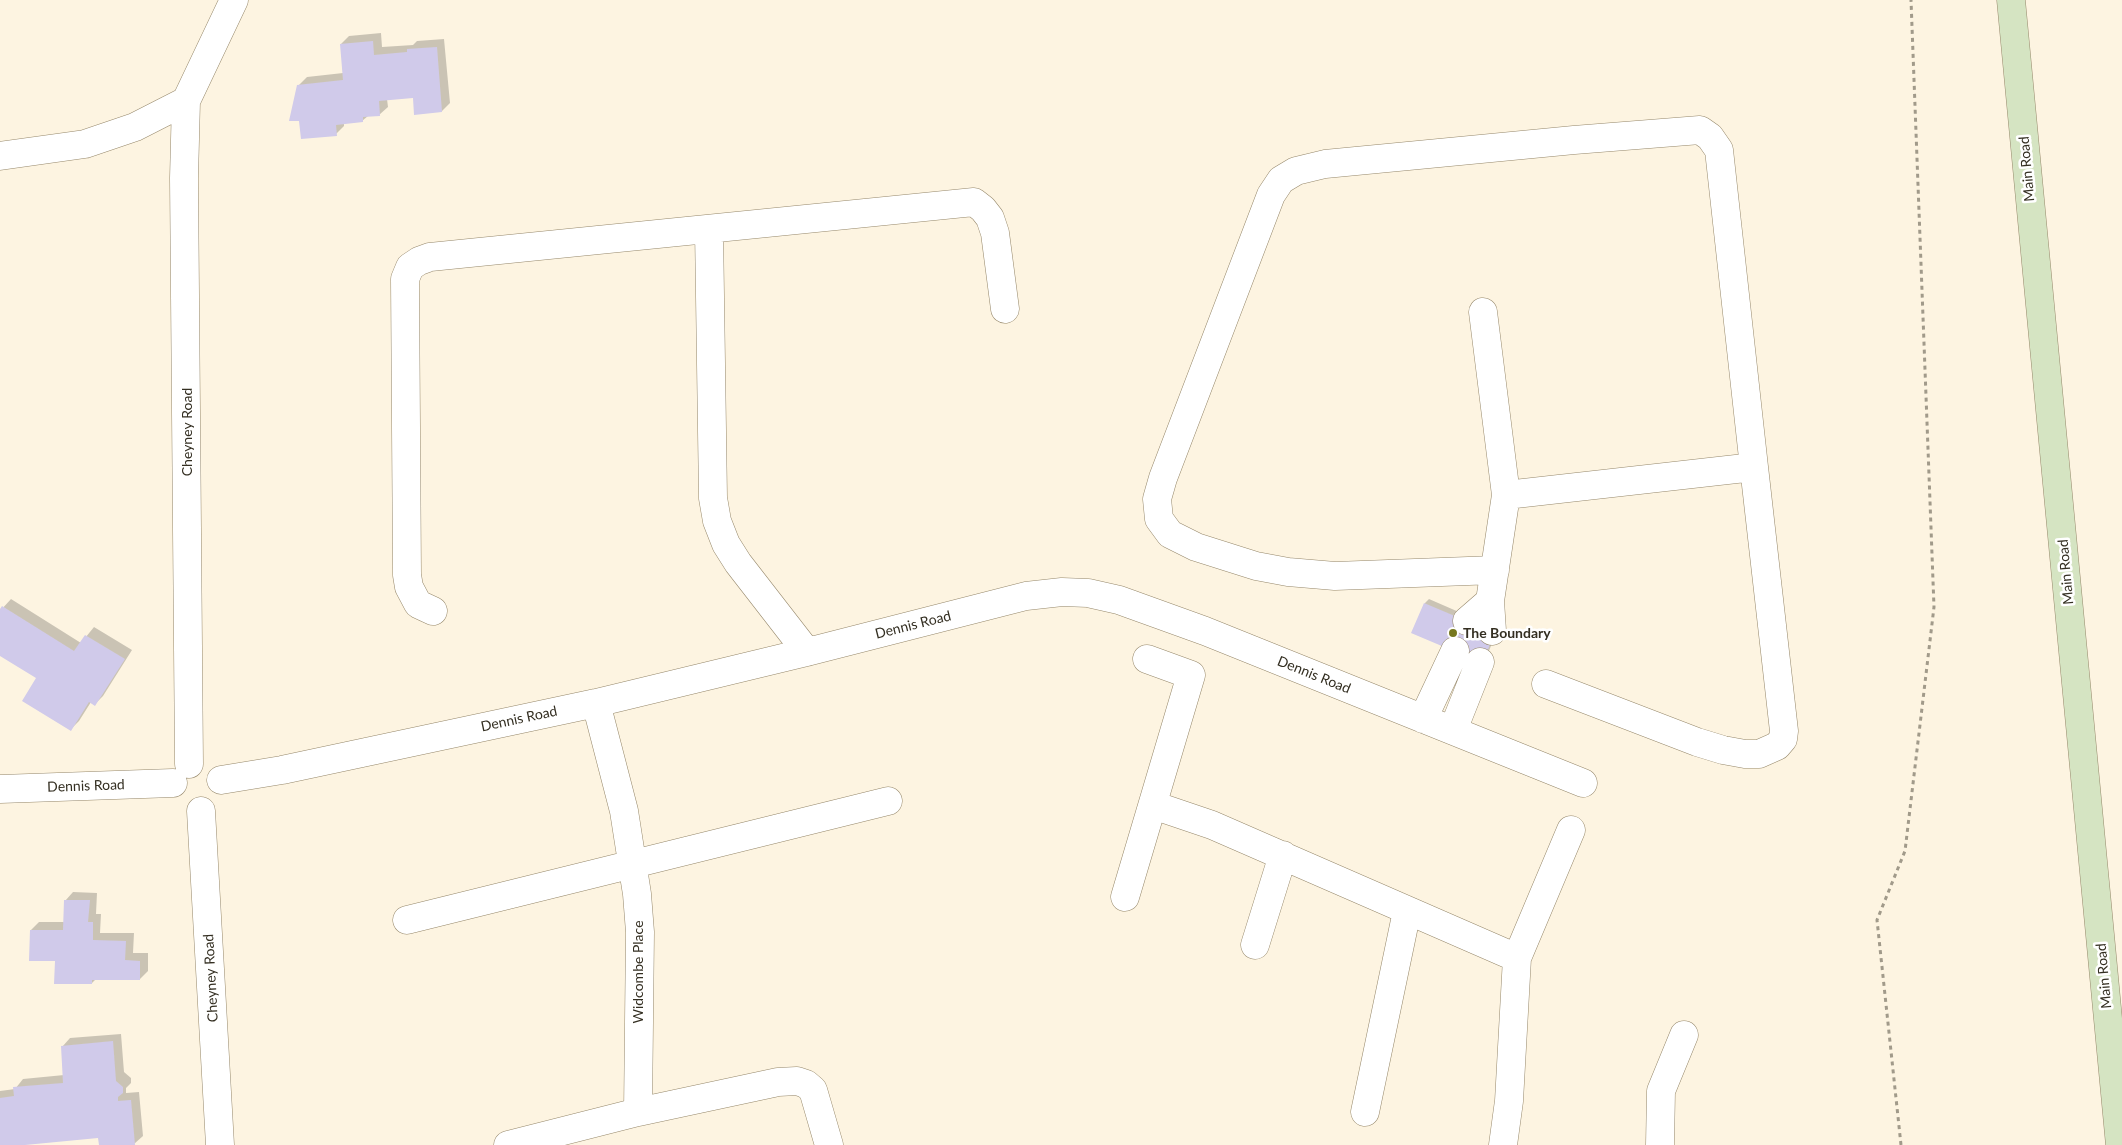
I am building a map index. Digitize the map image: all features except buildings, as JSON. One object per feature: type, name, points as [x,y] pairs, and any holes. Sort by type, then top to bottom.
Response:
[{"type":"main road","name":"Main Road","points":[[2011,0],[2120,1145]]},
{"type":"street","points":[[0,156],[85,144],[135,127],[186,101],[234,0]]},
{"type":"street","name":"Cheyney Road","points":[[181,773],[186,101]]},
{"type":"street","points":[[1495,570],[1335,576],[1288,572],[1256,566],[1196,547],[1170,534],[1159,519],[1157,498],[1163,478],[1270,195],[1281,180],[1296,170],[1325,164],[1700,130],[1710,137],[1719,150],[1784,731],[1783,739],[1777,746],[1759,754],[1745,754],[1723,750],[1697,742],[1546,684]]},
{"type":"street","points":[[433,611],[418,604],[409,587],[407,575],[405,279],[410,267],[419,260],[430,257],[974,202],[990,218],[995,233],[1005,309]]},
{"type":"street","points":[[710,229],[713,498],[717,521],[726,544],[738,563],[808,652]]},
{"type":"street","points":[[1483,312],[1506,495],[1490,600],[1492,632]]},
{"type":"street","points":[[1506,495],[1754,467]]},
{"type":"street","name":"Dennis Road","points":[[221,780],[282,770],[596,703],[808,652],[1026,596],[1062,592],[1088,593],[1119,600],[1205,631],[1583,783]]},
{"type":"street","points":[[1467,621],[1490,600]]},
{"type":"street","points":[[1423,719],[1455,651]]},
{"type":"street","points":[[1125,897],[1191,675],[1147,660]]},
{"type":"street","points":[[1453,730],[1480,662]]},
{"type":"street","name":"Widcombe Place","points":[[596,703],[624,811],[633,864],[640,932],[638,1112]]},
{"type":"street","points":[[208,765],[216,771],[221,780],[222,790],[218,800],[211,808],[202,812],[192,811],[183,808],[176,800],[173,791],[181,773],[208,765]]},
{"type":"street","name":"Dennis Road","points":[[0,789],[181,773]]},
{"type":"street","points":[[407,920],[888,801]]},
{"type":"street","points":[[1153,805],[1212,825],[1518,958]]},
{"type":"street","name":"Cheyney Road","points":[[202,812],[220,1145]]},
{"type":"street","points":[[1503,1145],[1509,1101],[1518,958],[1571,830]]},
{"type":"street","points":[[1255,945],[1283,855]]},
{"type":"street","points":[[1365,1112],[1407,911]]},
{"type":"street","points":[[1660,1145],[1661,1092],[1684,1035]]},
{"type":"street","points":[[508,1145],[638,1112],[778,1082],[797,1081],[806,1084],[812,1090],[829,1145]]},
{"type":"path","points":[[1901,1145],[1877,920],[1905,851],[1934,607],[1910,0]]},
{"type":"place","name":"The Boundary","points":[[1453,633]]}]
